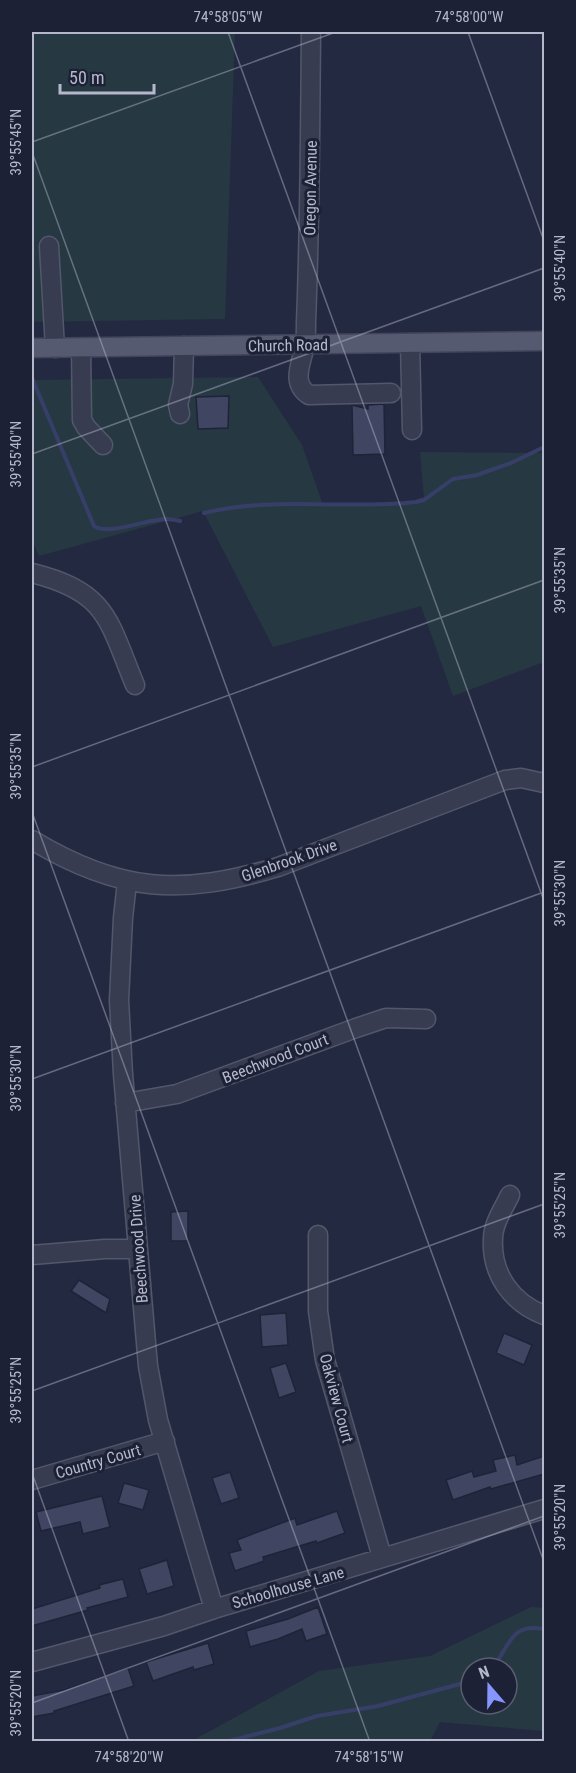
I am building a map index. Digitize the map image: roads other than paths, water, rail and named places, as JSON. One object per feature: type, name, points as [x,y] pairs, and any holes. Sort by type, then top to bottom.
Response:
[{"type":"main road","name":"Church Road","points":[[32,348],[544,341]]},
{"type":"street","name":"Oregon Avenue","points":[[311,32],[309,249],[305,345],[298,372],[301,386],[303,392],[309,395],[391,393]]},
{"type":"street","points":[[49,246],[55,348]]},
{"type":"street","points":[[410,343],[412,430]]},
{"type":"street","points":[[180,414],[179,396],[183,384],[184,346]]},
{"type":"street","points":[[81,348],[82,420],[103,445]]},
{"type":"street","points":[[32,573],[61,582],[96,604],[113,627],[135,684]]},
{"type":"street","name":"Glenbrook Drive","points":[[32,840],[70,861],[127,882],[151,886],[186,886],[242,878],[315,853],[505,780],[521,778],[544,783]]},
{"type":"street","name":"Beechwood Drive","points":[[127,882],[119,1000],[125,1103],[150,1384],[214,1609]]},
{"type":"street","name":"Beechwood Court","points":[[125,1103],[177,1094],[387,1018],[426,1019]]},
{"type":"street","points":[[510,1194],[493,1238],[495,1267],[511,1294],[523,1304],[544,1315]]},
{"type":"street","name":"Oakview Court","points":[[318,1235],[318,1311],[325,1360],[382,1557]]},
{"type":"street","points":[[32,1255],[105,1249],[137,1249]]},
{"type":"street","name":"Country Court","points":[[32,1480],[165,1442]]},
{"type":"street","name":"Schoolhouse Lane","points":[[32,1662],[164,1626],[544,1509]]},
{"type":"waterway","points":[[32,378],[94,526],[108,529],[158,520],[180,521]]},
{"type":"waterway","points":[[204,513],[257,505],[363,505],[416,502],[424,500],[453,479],[477,475],[511,463],[542,448]]},
{"type":"waterway","points":[[501,1656],[517,1633],[524,1629],[544,1629]]},
{"type":"waterway","points":[[225,1742],[317,1716],[378,1706],[459,1684]]}]
